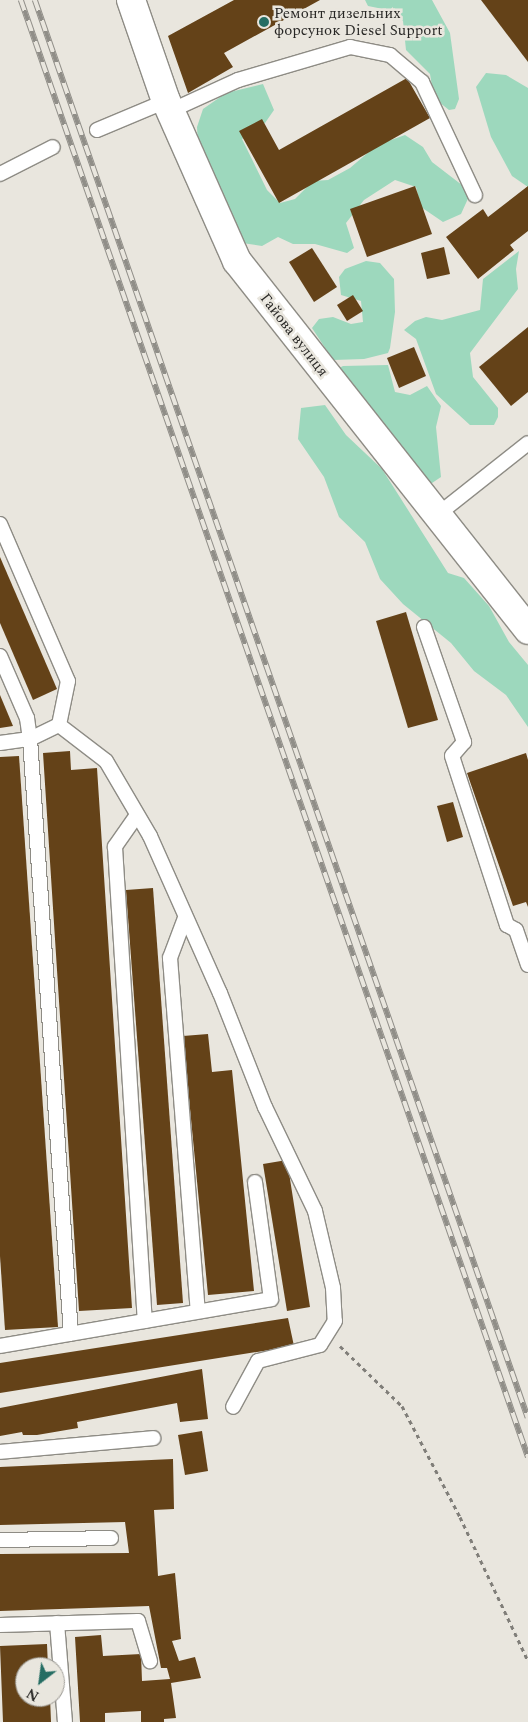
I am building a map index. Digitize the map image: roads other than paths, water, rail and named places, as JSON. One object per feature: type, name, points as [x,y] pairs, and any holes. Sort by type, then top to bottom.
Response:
[{"type":"street","name":"Гайова вулиця","points":[[131,0],[168,106],[237,261],[436,516],[528,630]]},
{"type":"lane","points":[[97,130],[238,80],[350,47],[390,55],[422,82],[474,195]]},
{"type":"lane","points":[[0,174],[53,147]]},
{"type":"lane","points":[[436,516],[528,443]]},
{"type":"lane","points":[[0,524],[68,681],[59,725]]},
{"type":"lane","points":[[424,627],[464,742],[452,756],[507,925],[516,930],[528,965]]},
{"type":"lane","points":[[0,656],[27,718],[30,740],[71,1334]]},
{"type":"lane","points":[[0,742],[30,740],[59,725]]},
{"type":"lane","points":[[59,725],[106,761],[150,836],[265,1108],[315,1211],[333,1288],[335,1321],[320,1345],[258,1361],[233,1407]]},
{"type":"lane","points":[[137,815],[115,847],[145,1321]]},
{"type":"lane","points":[[185,918],[170,958],[198,1312]]},
{"type":"lane","points":[[0,1346],[271,1300],[255,1182]]},
{"type":"lane","points":[[0,1452],[153,1438]]},
{"type":"lane","points":[[0,1540],[111,1538]]},
{"type":"lane","points":[[0,1625],[138,1621],[150,1662]]},
{"type":"lane","points":[[57,1623],[65,1722]]},
{"type":"railway","points":[[21,0],[528,1457]]},
{"type":"railway","points":[[35,0],[528,1418]]},
{"type":"place","name":"Ремонт дизельних форсунок Diesel Support","points":[[264,22]]}]
